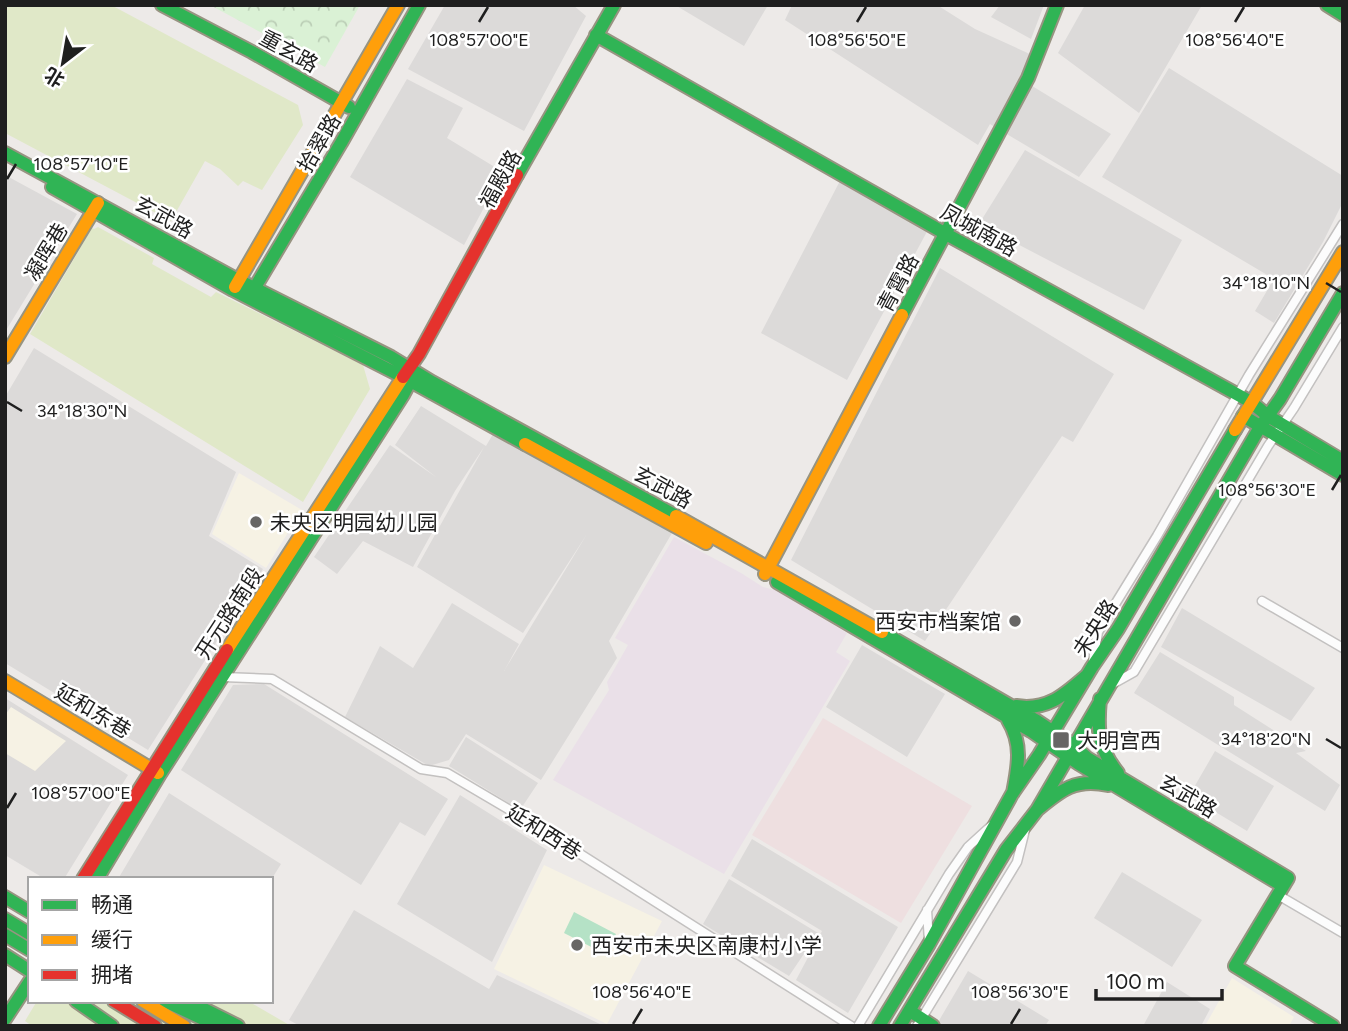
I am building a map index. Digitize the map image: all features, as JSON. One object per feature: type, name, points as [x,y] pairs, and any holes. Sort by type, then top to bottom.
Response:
[{"type":"main road","name":"重玄路","points":[[162,5],[253,52],[358,113]]},
{"type":"main road","name":"拾翠路","points":[[235,285],[398,5]]},
{"type":"main road","name":"拾翠路","points":[[251,293],[419,5]]},
{"type":"main road","name":"福殿路","points":[[410,375],[614,5]]},
{"type":"main road","name":"福殿路","points":[[598,36],[619,5]]},
{"type":"main road","name":"青霄路","points":[[766,571],[1028,78],[1057,5]]},
{"type":"main road","points":[[1327,5],[1343,15]]},
{"type":"main road","name":"凤城南路","points":[[598,36],[946,234],[1251,402],[1264,421]]},
{"type":"main road","name":"玄武路","points":[[5,153],[235,285],[391,357],[410,375],[766,571],[1051,736],[1124,786],[1283,886]]},
{"type":"main road","name":"玄武路","points":[[5,162],[96,206]]},
{"type":"main road","name":"凝晖巷","points":[[5,358],[96,206]]},
{"type":"main road","name":"未央路","points":[[878,1026],[929,944],[1012,794],[1118,629],[1251,402],[1343,252]]},
{"type":"main road","name":"未央路","points":[[905,1020],[1006,850],[1037,810],[1264,421],[1343,293]]},
{"type":"main road","name":"开元路南段","points":[[84,877],[223,677],[410,375]]},
{"type":"main road","name":"开元路南段","points":[[98,877],[156,772],[410,375]]},
{"type":"main road","name":"凤城南路","points":[[1243,416],[1264,421],[1343,475]]},
{"type":"main road","name":"凤城南路","points":[[1279,430],[1343,461]]},
{"type":"main road","points":[[997,705],[1034,708],[1051,703],[1089,671]]},
{"type":"main road","name":"延和东巷","points":[[5,681],[156,772]]},
{"type":"main road","points":[[1100,699],[1099,740],[1102,750],[1124,786]]},
{"type":"main road","points":[[997,705],[1018,738],[1019,758],[1012,794]]},
{"type":"main road","points":[[1037,810],[1074,784],[1082,782],[1124,786]]},
{"type":"main road","points":[[1283,886],[1235,967],[1333,1026]]},
{"type":"main road","points":[[5,897],[28,911]]},
{"type":"main road","points":[[5,919],[28,933]]},
{"type":"main road","points":[[5,935],[28,949]]},
{"type":"main road","points":[[5,955],[28,970]]},
{"type":"main road","points":[[5,1019],[28,984]]},
{"type":"main road","points":[[79,1003],[112,1026]]},
{"type":"main road","points":[[115,1003],[142,1026]]},
{"type":"main road","points":[[116,1003],[155,1026]]},
{"type":"main road","points":[[146,1003],[184,1026]]},
{"type":"main road","points":[[169,1003],[218,1026]]},
{"type":"main road","points":[[192,1003],[238,1026]]},
{"type":"main road","points":[[905,1020],[924,1023]]},
{"type":"street","points":[[1089,671],[1098,632],[1157,536],[1237,395],[1343,224]]},
{"type":"street","points":[[1107,687],[1134,672],[1343,327]]},
{"type":"street","points":[[1262,601],[1343,648]]},
{"type":"street","name":"延和西巷","points":[[223,677],[272,679],[421,769],[447,773],[851,1026]]},
{"type":"street","points":[[858,1026],[949,874],[968,847],[996,822]]},
{"type":"street","points":[[924,1023],[963,950],[1017,862],[1027,825]]},
{"type":"street","points":[[1283,886],[1343,933]]},
{"type":"street","points":[[927,911],[929,944]]},
{"type":"street","points":[[939,962],[963,950]]},
{"type":"shaded area","points":[[445,5],[573,5],[586,16],[524,131],[408,69]]},
{"type":"shaded area","points":[[675,5],[768,5],[744,46]]},
{"type":"shaded area","points":[[792,5],[937,5],[975,29],[1032,55],[1019,78],[1111,134],[1079,177],[990,124],[978,145],[785,20]]},
{"type":"shaded area","points":[[1000,5],[1044,5],[1031,39],[991,17]]},
{"type":"shaded area","points":[[1085,5],[1202,5],[1139,113],[1058,53]]},
{"type":"shaded area","points":[[1169,68],[1343,176],[1343,202],[1323,242],[1274,323],[1255,311],[1274,279],[1102,177]]},
{"type":"shaded area","points":[[407,79],[463,108],[447,138],[503,172],[464,245],[350,177]]},
{"type":"shaded area","points":[[1025,150],[1182,240],[1144,310],[979,224]]},
{"type":"shaded area","points":[[5,175],[77,214],[5,332]]},
{"type":"shaded area","points":[[842,177],[930,226],[847,380],[761,333]]},
{"type":"shaded area","points":[[940,268],[1114,374],[1073,442],[1062,436],[925,641],[791,560]]},
{"type":"shaded area","points":[[34,348],[236,472],[209,536],[263,569],[148,750],[5,663],[5,397]]},
{"type":"shaded area","points":[[421,406],[486,446],[493,434],[672,533],[609,641],[617,658],[541,780],[466,734],[449,760],[429,766],[345,717],[380,646],[413,668],[452,603],[519,644],[504,671],[587,534],[523,633],[417,567],[484,447],[455,491],[413,567],[363,541],[337,574],[314,557],[390,445],[436,477],[395,445]]},
{"type":"shaded area","name":"未央区明园幼儿园","points":[[239,473],[302,510],[266,568],[212,534]]},
{"type":"shaded area","points":[[674,537],[763,587],[775,590],[847,633],[836,652],[850,661],[724,874],[553,780],[609,690],[607,682],[628,645],[615,638]]},
{"type":"shaded area","points":[[1182,608],[1315,688],[1291,721],[1161,647]]},
{"type":"shaded area","points":[[862,645],[945,694],[907,757],[826,707]]},
{"type":"shaded area","points":[[1160,652],[1234,697],[1234,705],[1306,751],[1296,753],[1340,785],[1325,811],[1134,693]]},
{"type":"shaded area","points":[[264,684],[448,799],[425,836],[400,822],[361,885],[181,770],[233,685]]},
{"type":"shaded area","points":[[5,698],[128,775],[65,877],[42,877],[5,855]]},
{"type":"shaded area","points":[[11,707],[66,741],[35,771],[5,753],[5,715]]},
{"type":"shaded area","points":[[823,718],[972,806],[901,923],[752,835]]},
{"type":"shaded area","points":[[466,737],[538,783],[520,810],[449,766]]},
{"type":"shaded area","points":[[1215,751],[1274,786],[1247,831],[1189,796]]},
{"type":"shaded area","points":[[169,793],[281,864],[273,877],[119,877]]},
{"type":"shaded area","points":[[460,795],[547,850],[492,962],[397,904]]},
{"type":"shaded area","points":[[752,839],[898,927],[848,1013],[796,980],[822,931],[731,876]]},
{"type":"shaded area","name":"西安市未央区南康村小学","points":[[544,865],[662,921],[607,1024],[494,969]]},
{"type":"shaded area","points":[[1122,872],[1202,920],[1172,967],[1094,918]]},
{"type":"shaded area","points":[[729,879],[818,933],[789,976],[703,924]]},
{"type":"shaded area","points":[[354,910],[489,989],[497,975],[602,1025],[300,1026],[289,1020]]},
{"type":"shaded area","points":[[968,971],[1049,1020],[1045,1026],[940,1026],[937,1024]]},
{"type":"shaded area","points":[[1232,978],[1294,1017],[1289,1026],[1205,1026]]},
{"type":"shaded area","points":[[1167,982],[1210,1009],[1201,1026],[1143,1026]]},
{"type":"green space","points":[[5,5],[111,5],[298,105],[303,125],[262,190],[243,181],[238,186],[220,169],[205,161],[171,221],[5,133]]},
{"type":"green space","points":[[210,5],[360,5],[325,67]]},
{"type":"green space","points":[[98,227],[154,258],[152,264],[211,297],[216,292],[363,365],[370,389],[303,502],[30,334],[92,228]]},
{"type":"green space","points":[[574,912],[616,934],[605,954],[564,933]]},
{"type":"green space","points":[[36,1003],[251,1003],[291,1026],[32,1026],[25,1021]]},
{"type":"traffic: fast","points":[[162,5],[349,107]]},
{"type":"traffic: fast","points":[[251,294],[419,5]]},
{"type":"traffic: fast","points":[[517,175],[614,5]]},
{"type":"traffic: fast","points":[[902,315],[1028,78],[1057,5]]},
{"type":"traffic: fast","points":[[1327,5],[1343,15]]},
{"type":"traffic: fast","points":[[596,35],[946,234],[1251,402],[1268,416],[1343,461]]},
{"type":"traffic: fast","points":[[5,153],[238,280],[391,357],[676,516]]},
{"type":"traffic: fast","points":[[52,187],[233,290],[403,377],[525,444]]},
{"type":"traffic: fast","points":[[900,1026],[1006,850],[1037,810],[1260,427],[1280,399],[1343,293]]},
{"type":"traffic: fast","points":[[98,877],[160,774],[413,376]]},
{"type":"traffic: fast","points":[[1243,416],[1343,475]]},
{"type":"traffic: fast","points":[[879,1026],[929,944],[1012,794],[1118,629],[1235,430]]},
{"type":"traffic: fast","points":[[777,582],[1031,731],[1079,764],[1283,886]]},
{"type":"traffic: fast","points":[[882,632],[1037,721],[1073,745],[1087,758],[1288,878],[1235,966],[1333,1026]]},
{"type":"traffic: fast","points":[[1016,706],[1046,704],[1086,676]]},
{"type":"traffic: fast","points":[[1100,699],[1100,738],[1106,755],[1118,773]]},
{"type":"traffic: fast","points":[[1008,720],[1017,747],[1018,765],[1013,793]]},
{"type":"traffic: fast","points":[[1037,810],[1069,787],[1086,783],[1108,785]]},
{"type":"traffic: fast","points":[[5,897],[28,911]]},
{"type":"traffic: fast","points":[[5,919],[28,933]]},
{"type":"traffic: fast","points":[[5,935],[28,949]]},
{"type":"traffic: fast","points":[[5,955],[28,970]]},
{"type":"traffic: fast","points":[[5,1019],[28,984]]},
{"type":"traffic: fast","points":[[79,1003],[112,1026]]},
{"type":"traffic: fast","points":[[169,1003],[218,1026]]},
{"type":"traffic: fast","points":[[192,1003],[238,1026]]},
{"type":"traffic: fast","points":[[910,1011],[933,1026]]},
{"type":"traffic: slow","points":[[235,287],[398,5]]},
{"type":"traffic: slow","points":[[5,357],[98,203]]},
{"type":"traffic: slow","points":[[1235,430],[1343,252]]},
{"type":"traffic: slow","points":[[765,574],[902,315]]},
{"type":"traffic: slow","points":[[227,650],[403,377]]},
{"type":"traffic: slow","points":[[525,444],[706,543]]},
{"type":"traffic: slow","points":[[676,516],[882,632]]},
{"type":"traffic: slow","points":[[5,681],[158,773]]},
{"type":"traffic: slow","points":[[146,1003],[184,1026]]},
{"type":"traffic: jam","points":[[403,377],[419,354],[517,175]]},
{"type":"traffic: jam","points":[[84,877],[227,650]]},
{"type":"traffic: jam","points":[[117,1003],[155,1026]]},
{"type":"place","name":"未央区明园幼儿园","points":[[256,522]]},
{"type":"place","name":"西安市档案馆","points":[[1015,621]]},
{"type":"place","name":"大明宫西","points":[[1061,740]]},
{"type":"place","name":"西安市未央区南康村小学","points":[[577,945]]}]
